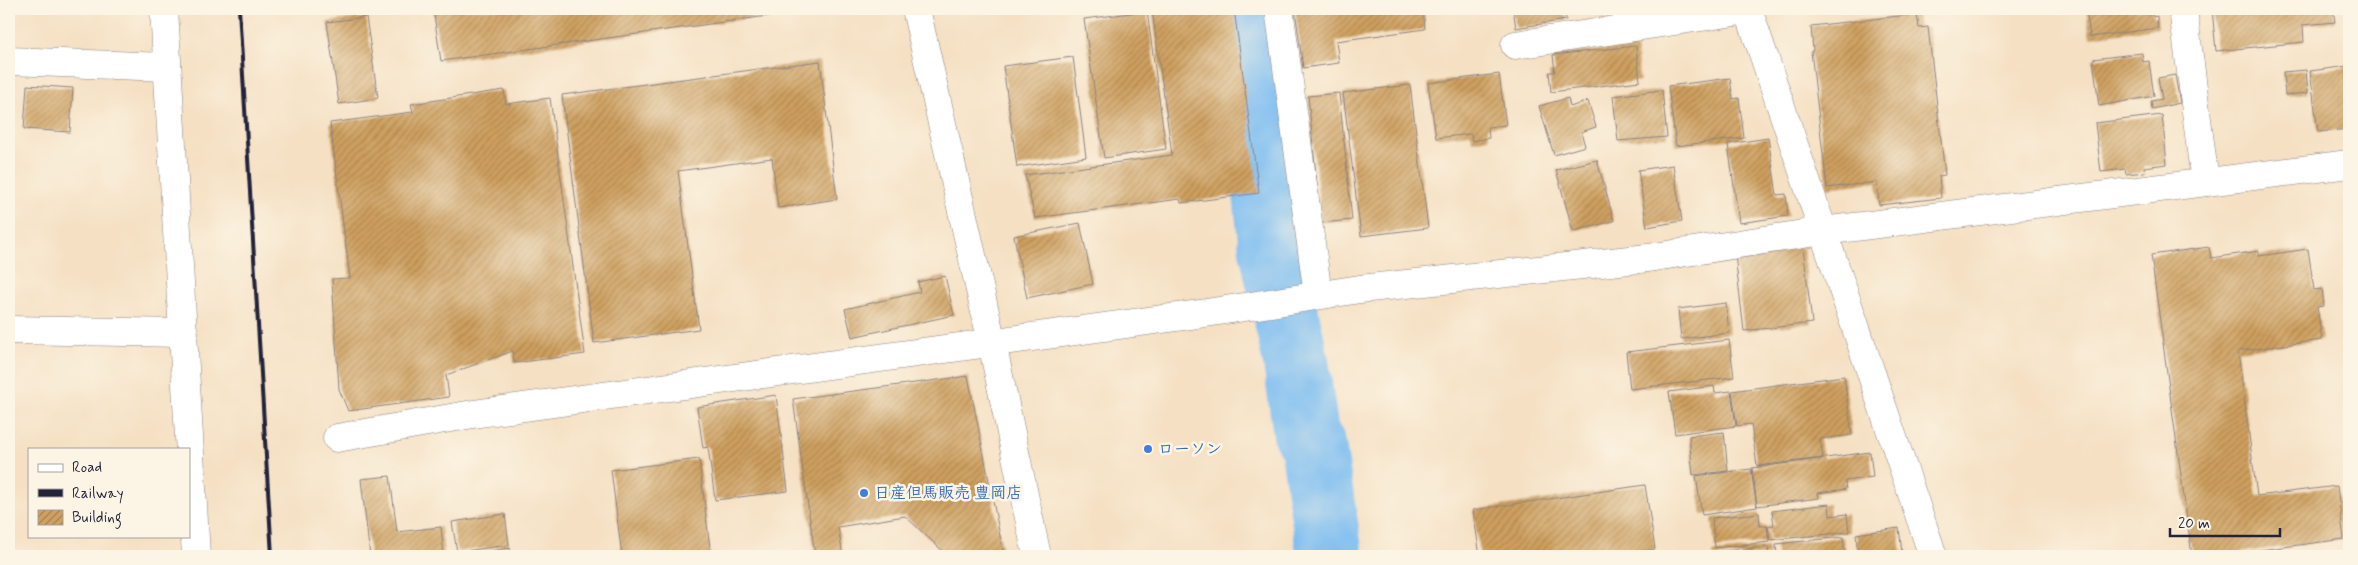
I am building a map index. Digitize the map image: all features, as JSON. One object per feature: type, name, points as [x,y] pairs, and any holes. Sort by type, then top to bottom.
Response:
[{"type":"street","points":[[164,9],[196,556]]},
{"type":"street","points":[[916,9],[992,343],[1037,556]]},
{"type":"street","points":[[1279,9],[1318,295]]},
{"type":"street","points":[[1515,45],[1748,9],[1934,556]]},
{"type":"street","points":[[2183,9],[2205,182]]},
{"type":"street","points":[[9,61],[166,67]]},
{"type":"street","points":[[337,438],[473,414],[992,343],[1318,295],[1648,258],[1823,231],[2349,164]]},
{"type":"street","points":[[9,330],[184,333]]},
{"type":"building","points":[[433,9],[803,9],[804,11],[441,61]]},
{"type":"building","points":[[1152,9],[1234,9],[1259,193],[1181,203],[1180,199],[1035,218],[1025,175],[1172,155]]},
{"type":"building","points":[[1295,9],[1423,9],[1425,29],[1336,41],[1339,63],[1303,68]]},
{"type":"building","points":[[1513,9],[1565,9],[1566,20],[1516,28]]},
{"type":"building","points":[[2086,9],[2152,9],[2153,17],[2157,16],[2158,28],[2090,37]]},
{"type":"building","points":[[2212,9],[2333,9],[2335,22],[2303,25],[2304,42],[2216,51]]},
{"type":"building","points":[[1147,11],[1166,149],[1104,158],[1084,19]]},
{"type":"building","points":[[1917,14],[1919,28],[1928,27],[1945,175],[1939,176],[1941,198],[1879,205],[1877,182],[1827,188],[1811,51],[1813,51],[1811,26]]},
{"type":"building","points":[[366,17],[378,98],[339,104],[327,22]]},
{"type":"building","points":[[1636,46],[1640,81],[1551,92],[1549,72],[1555,72],[1553,55]]},
{"type":"building","points":[[2142,53],[2143,62],[2149,61],[2154,96],[2099,106],[2093,59]]},
{"type":"building","points":[[1073,57],[1086,157],[1017,167],[1003,66]]},
{"type":"building","points":[[820,61],[837,199],[778,208],[772,158],[678,171],[699,329],[594,343],[562,95]]},
{"type":"building","points":[[2349,66],[2349,129],[2318,132],[2310,71]]},
{"type":"building","points":[[2306,70],[2308,93],[2285,95],[2283,72]]},
{"type":"building","points":[[1499,74],[1506,125],[1488,127],[1489,138],[1472,141],[1471,134],[1436,138],[1428,83]]},
{"type":"building","points":[[2175,75],[2180,103],[2152,109],[2151,101],[2162,99],[2158,78]]},
{"type":"building","points":[[1730,78],[1733,99],[1739,98],[1744,138],[1676,146],[1668,86]]},
{"type":"building","points":[[27,85],[73,88],[70,132],[24,129]]},
{"type":"building","points":[[1410,85],[1428,228],[1361,236],[1343,93]]},
{"type":"building","points":[[504,90],[506,104],[550,98],[585,354],[514,363],[513,351],[446,375],[449,397],[348,411],[339,389],[332,279],[350,278],[330,123],[413,112],[411,104]]},
{"type":"building","points":[[1662,90],[1667,137],[1618,141],[1613,96]]},
{"type":"building","points":[[1339,93],[1352,220],[1321,223],[1308,96]]},
{"type":"building","points":[[1568,98],[1570,107],[1588,101],[1596,127],[1581,132],[1585,146],[1554,155],[1539,106]]},
{"type":"building","points":[[2162,115],[2167,164],[2144,167],[2145,172],[2126,174],[2125,169],[2101,172],[2095,123]]},
{"type":"building","points":[[1768,138],[1777,195],[1786,194],[1788,216],[1739,223],[1728,144]]},
{"type":"building","points":[[1597,160],[1614,221],[1573,231],[1556,170]]},
{"type":"building","points":[[1673,165],[1682,221],[1647,227],[1638,170]]},
{"type":"building","points":[[1080,223],[1093,284],[1027,298],[1014,236]]},
{"type":"building","points":[[1803,247],[1812,323],[1744,331],[1735,255]]},
{"type":"building","points":[[2209,247],[2211,258],[2259,251],[2259,256],[2308,249],[2314,290],[2322,289],[2324,306],[2317,307],[2322,340],[2238,351],[2257,496],[2337,486],[2344,539],[2214,556],[2192,556],[2151,255]]},
{"type":"building","points":[[945,276],[954,315],[852,337],[845,309],[920,292],[918,282]]},
{"type":"building","points":[[1726,303],[1729,333],[1681,339],[1678,309]]},
{"type":"building","points":[[1729,340],[1734,377],[1630,389],[1626,352]]},
{"type":"building","points":[[968,376],[1004,556],[948,556],[905,516],[838,527],[843,556],[815,556],[793,399]]},
{"type":"building","points":[[1844,376],[1852,435],[1820,439],[1823,458],[1757,466],[1751,424],[1737,426],[1732,391]]},
{"type":"building","points":[[1714,386],[1715,393],[1731,391],[1736,426],[1675,434],[1669,392]]},
{"type":"building","points":[[776,395],[788,491],[715,500],[708,447],[703,448],[697,407]]},
{"type":"building","points":[[1724,432],[1728,471],[1693,475],[1689,436]]},
{"type":"building","points":[[1870,452],[1873,477],[1845,481],[1846,489],[1818,493],[1819,498],[1757,506],[1752,468]]},
{"type":"building","points":[[699,459],[711,556],[622,556],[611,470]]},
{"type":"building","points":[[1751,469],[1757,507],[1702,515],[1696,476]]},
{"type":"building","points":[[390,476],[397,532],[441,527],[444,556],[370,556],[361,479]]},
{"type":"building","points":[[1645,485],[1655,549],[1605,556],[1480,556],[1473,510]]},
{"type":"building","points":[[1829,504],[1830,516],[1847,514],[1849,532],[1770,540],[1768,526],[1774,525],[1772,511]]},
{"type":"building","points":[[1759,513],[1760,526],[1767,526],[1769,542],[1715,548],[1712,518]]},
{"type":"building","points":[[505,514],[509,545],[457,552],[452,522]]},
{"type":"building","points":[[1899,528],[1902,553],[1883,556],[1858,556],[1856,534]]},
{"type":"building","points":[[1843,537],[1845,556],[1777,556],[1776,544]]},
{"type":"building","points":[[1768,547],[1769,556],[1713,556],[1713,552]]},
{"type":"building","points":[[510,548],[511,556],[462,555]]},
{"type":"waterway","points":[[1246,9],[1272,249],[1296,362],[1306,434],[1313,445],[1330,556]]},
{"type":"railway","points":[[239,9],[272,556]]},
{"type":"place","name":"ローソン","points":[[1148,449]]},
{"type":"place","name":"日産但馬販売 豊岡店","points":[[864,493]]}]
